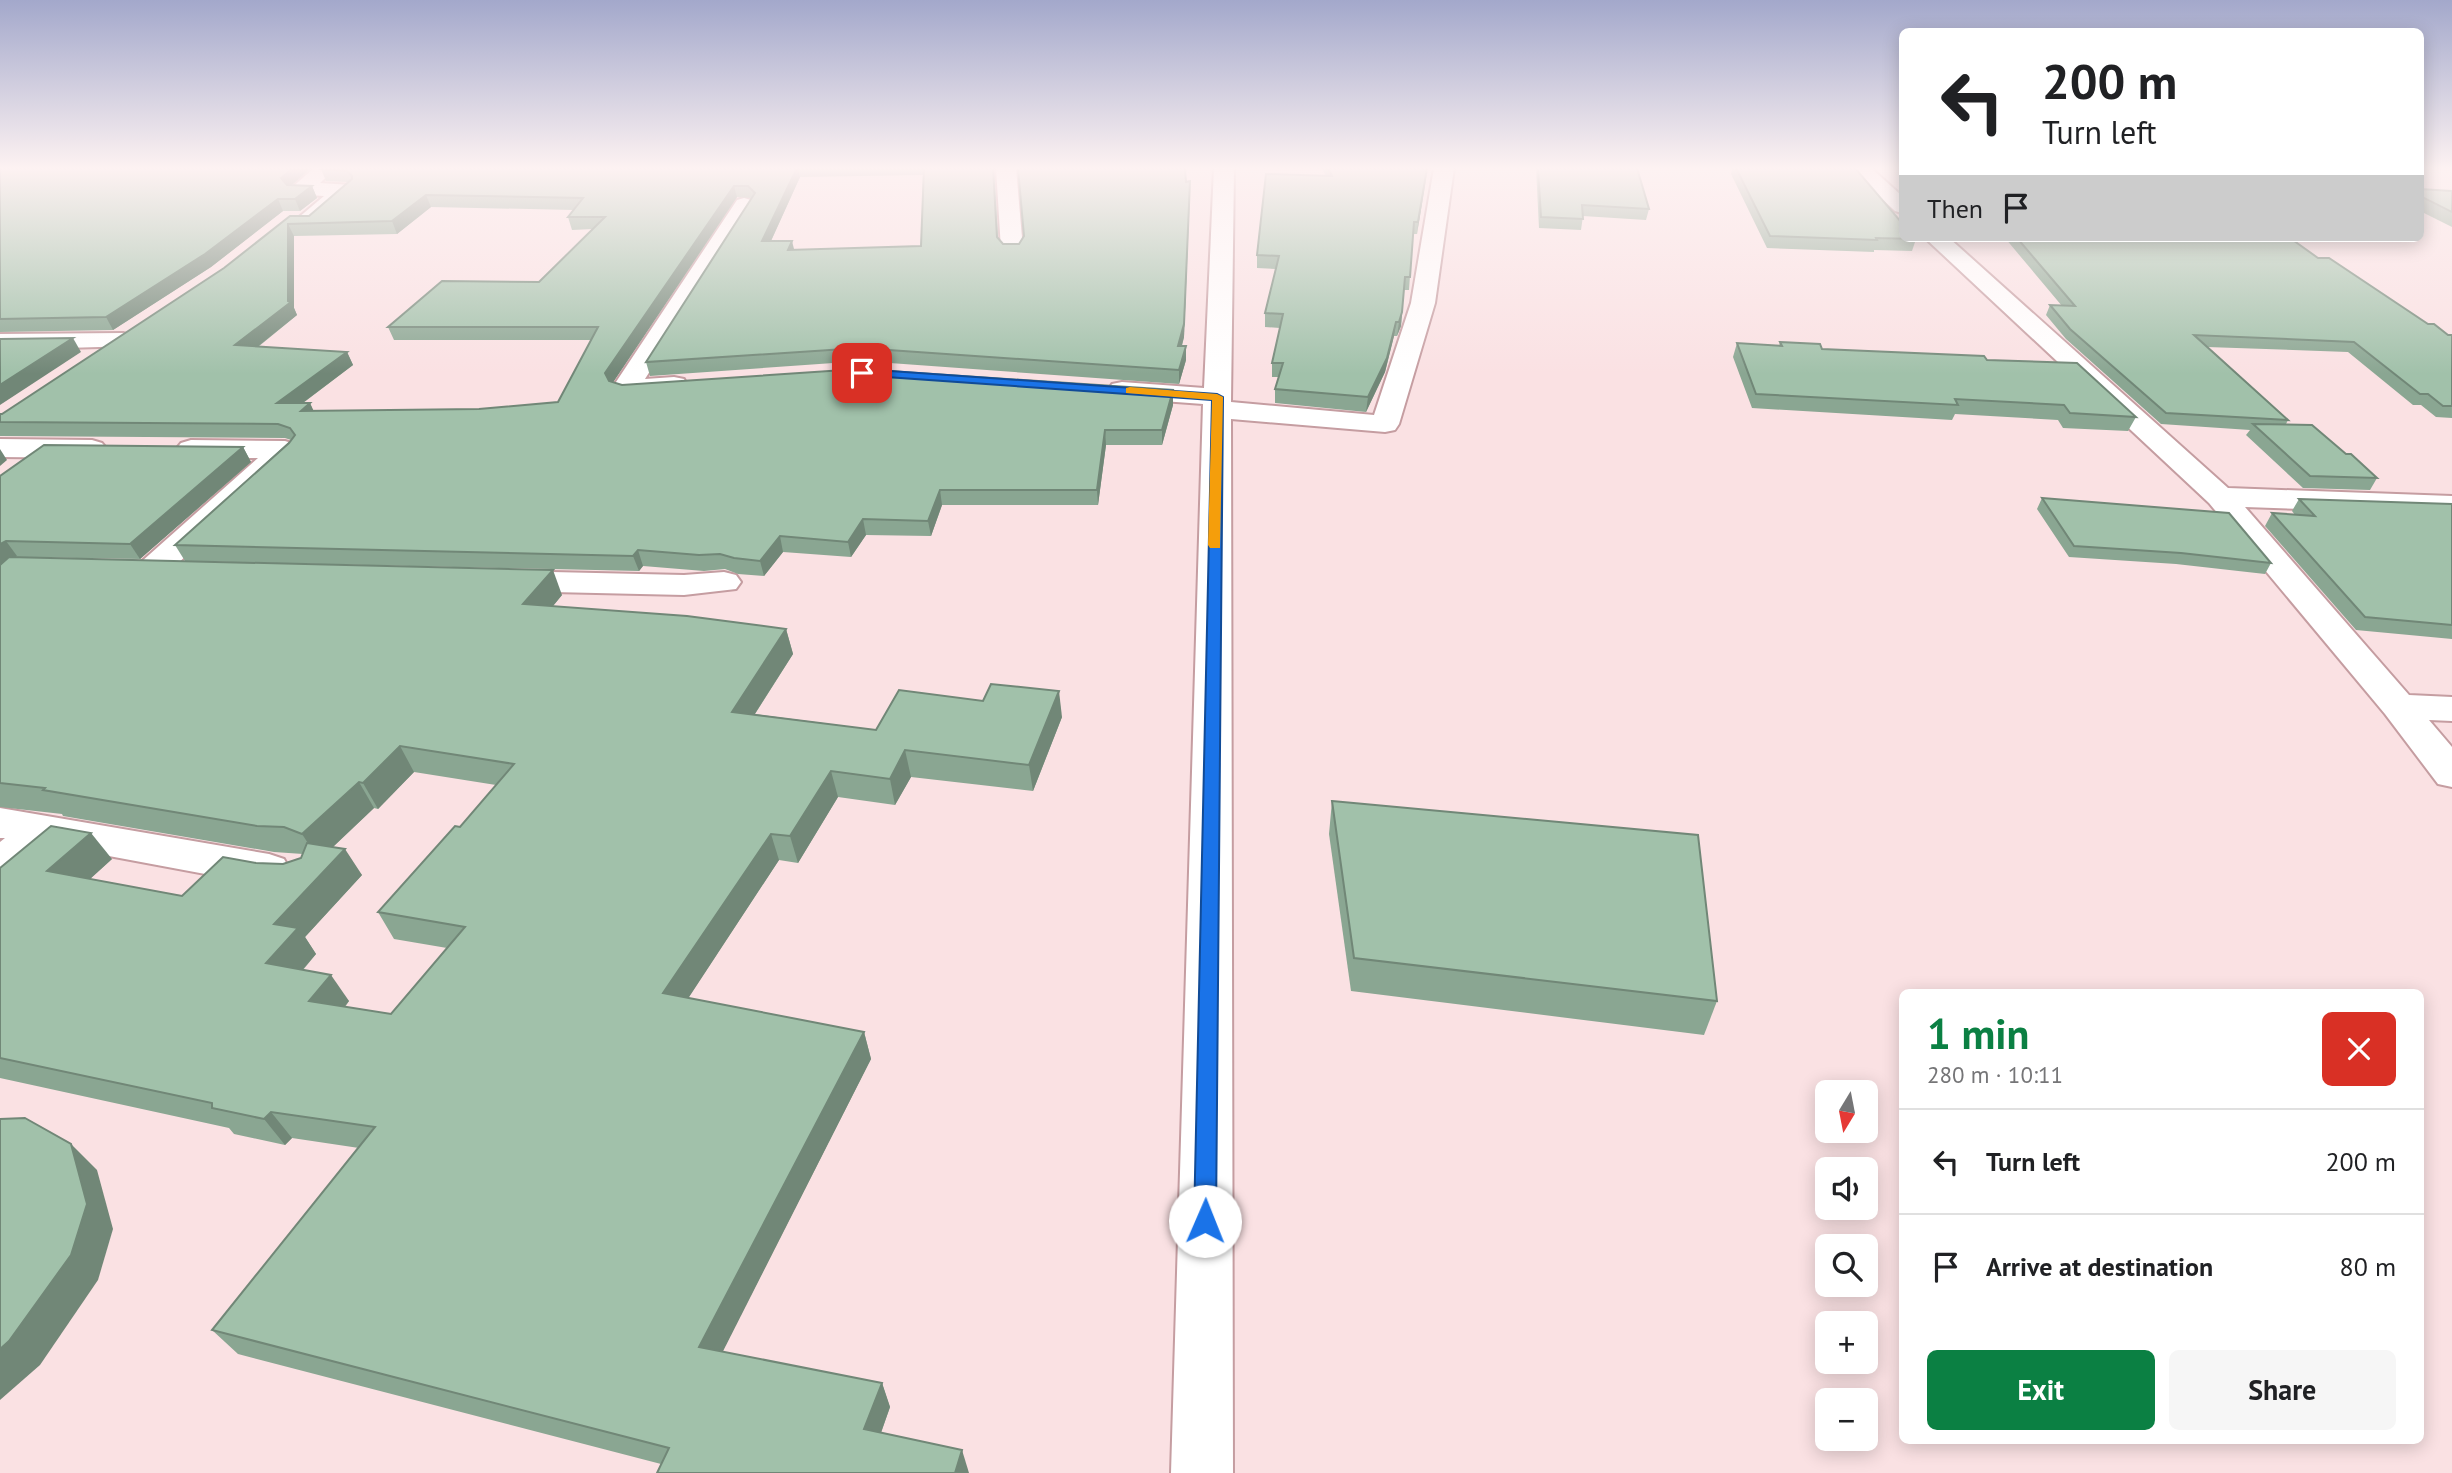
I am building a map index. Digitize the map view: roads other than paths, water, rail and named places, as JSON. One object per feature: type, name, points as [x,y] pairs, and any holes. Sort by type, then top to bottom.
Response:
[{"type":"street","points":[[695,383],[626,388],[723,237]]},
{"type":"street","points":[[1011,237],[1012,248]]},
{"type":"street","points":[[1202,1473],[1217,403],[1222,237]]},
{"type":"street","points":[[1097,388],[1385,424],[1423,303],[1433,237]]},
{"type":"street","points":[[1940,242],[2220,497],[2398,706],[2452,774]]},
{"type":"street","points":[[90,363],[145,326]]},
{"type":"street","points":[[0,342],[123,341]]},
{"type":"street","points":[[6,461],[45,449],[125,449]]},
{"type":"street","points":[[149,572],[285,450],[165,449]]},
{"type":"street","points":[[2220,497],[2452,505]]},
{"type":"street","points":[[83,571],[190,573]]},
{"type":"street","points":[[478,580],[684,585],[724,582]]},
{"type":"street","points":[[2398,706],[2452,709]]},
{"type":"street","points":[[0,823],[274,871],[301,873]]},
{"type":"street","points":[[0,867],[41,829]]}]
